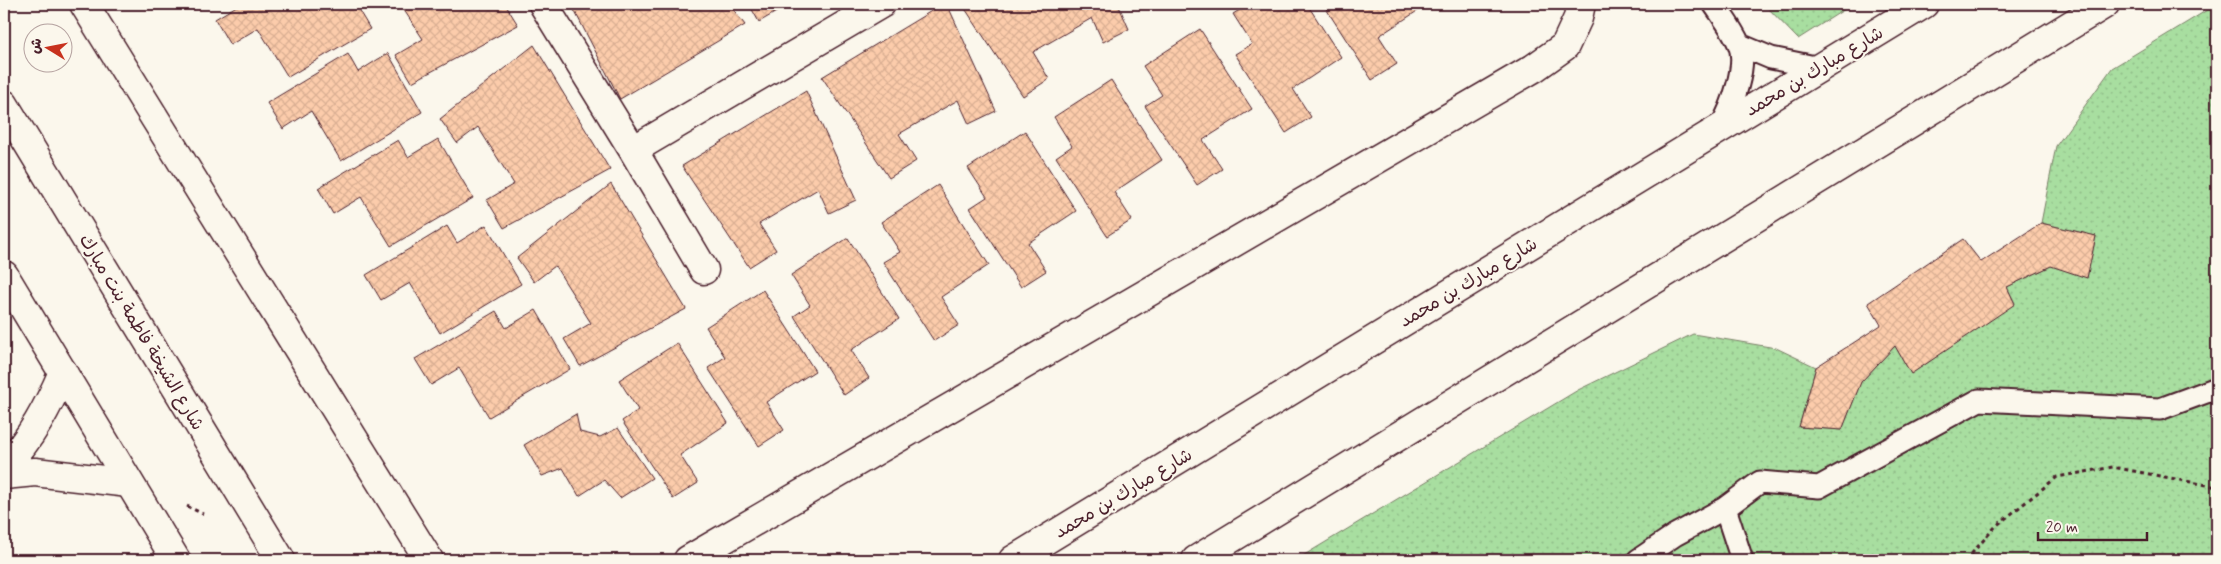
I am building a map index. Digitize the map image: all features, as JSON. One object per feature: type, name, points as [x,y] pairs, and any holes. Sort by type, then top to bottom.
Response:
[{"type":"main road","points":[[84,4],[429,560]]},
{"type":"main road","points":[[543,4],[704,270]]},
{"type":"main road","points":[[633,150],[881,4]]},
{"type":"main road","points":[[688,560],[1534,68],[1565,46],[1578,18],[1581,4]]},
{"type":"main road","name":"شارع مبارك بن محمد","points":[[1013,560],[1721,126],[1924,4]]},
{"type":"main road","points":[[1196,560],[2105,4]]},
{"type":"main road","name":"شارع الشيخة فاطمة بنت مبارك","points":[[4,104],[281,560]]},
{"type":"main road","points":[[4,275],[176,560]]},
{"type":"main road","points":[[4,467],[21,448],[48,408],[62,372]]},
{"type":"main road","points":[[4,474],[35,472],[129,483]]},
{"type":"lane","points":[[1714,4],[1740,45],[1741,62],[1736,95],[1721,126]]},
{"type":"lane","points":[[1740,45],[1771,58],[1820,68]]},
{"type":"lane","points":[[1638,560],[1675,535],[1725,508],[1760,482],[1819,488],[1979,400],[2160,409],[2217,388]]},
{"type":"lane","points":[[1725,508],[1742,560]]},
{"type":"path","points":[[1966,560],[1996,526],[2057,476],[2113,467],[2217,487]]},
{"type":"path","points":[[187,506],[203,514]]},
{"type":"green space","points":[[1764,4],[1853,4],[1798,39]]},
{"type":"green space","points":[[2217,4],[2217,560],[1296,560],[1578,390],[1693,334],[1776,348],[1816,367],[1799,427],[1842,430],[1861,382],[1895,346],[1911,374],[2015,303],[2007,287],[2051,266],[2087,277],[2096,236],[2041,223],[2056,146],[2112,68]]},
{"type":"building","points":[[240,4],[355,4],[370,29],[288,77],[258,28],[230,45],[215,19]]},
{"type":"building","points":[[400,4],[505,4],[518,25],[412,82],[396,55],[423,39]]},
{"type":"building","points":[[571,4],[729,4],[745,25],[620,99]]},
{"type":"building","points":[[749,4],[790,4],[759,22]]},
{"type":"building","points":[[943,4],[947,4],[996,111],[969,124],[958,100],[899,134],[916,161],[889,178],[822,77]]},
{"type":"building","points":[[962,4],[1118,4],[1129,29],[1103,42],[1092,18],[1033,52],[1049,79],[1023,96]]},
{"type":"building","points":[[1249,4],[1307,4],[1341,57],[1293,89],[1311,117],[1286,133],[1235,54],[1252,44],[1233,14]]},
{"type":"building","points":[[1323,4],[1428,4],[1379,36],[1397,64],[1372,80]]},
{"type":"building","points":[[1200,29],[1252,109],[1203,140],[1222,169],[1197,185],[1145,106],[1162,95],[1143,66]]},
{"type":"building","points":[[534,45],[610,170],[504,228],[487,200],[514,184],[478,127],[457,143],[440,119]]},
{"type":"building","points":[[388,53],[422,112],[341,161],[311,111],[283,129],[267,103],[348,54],[358,72]]},
{"type":"building","points":[[1111,80],[1162,160],[1114,192],[1132,220],[1107,236],[1056,157],[1072,146],[1054,117]]},
{"type":"building","points":[[806,91],[856,200],[829,213],[818,189],[759,224],[776,250],[749,267],[682,166]]},
{"type":"building","points":[[1025,131],[1076,211],[1028,243],[1046,271],[1021,287],[970,208],[987,197],[968,168]]},
{"type":"building","points":[[438,139],[473,198],[391,246],[361,197],[333,214],[318,188],[398,140],[408,157]]},
{"type":"building","points":[[611,184],[686,309],[580,366],[564,339],[591,323],[555,266],[534,282],[517,258]]},
{"type":"building","points":[[938,185],[989,265],[941,297],[959,325],[934,341],[883,262],[900,252],[881,222]]},
{"type":"building","points":[[2041,223],[2096,236],[2087,278],[2051,266],[2007,287],[2015,304],[1911,374],[1895,346],[1861,382],[1842,430],[1799,427],[1816,367],[1881,325],[1868,303],[1963,239],[1981,262]]},
{"type":"building","points":[[486,225],[521,284],[440,333],[410,283],[381,300],[366,275],[447,226],[457,243]]},
{"type":"building","points":[[848,238],[899,319],[851,350],[869,378],[844,395],[794,316],[810,305],[791,275]]},
{"type":"building","points":[[763,290],[815,371],[766,402],[784,430],[759,446],[708,368],[725,357],[706,327]]},
{"type":"building","points":[[536,310],[570,369],[489,417],[459,368],[431,385],[415,359],[496,311],[506,328]]},
{"type":"building","points":[[677,343],[728,423],[680,455],[698,483],[673,499],[622,421],[638,410],[619,380]]},
{"type":"building","points":[[576,414],[580,432],[600,437],[618,428],[652,478],[620,498],[604,480],[579,496],[563,468],[542,476],[524,445]]}]
